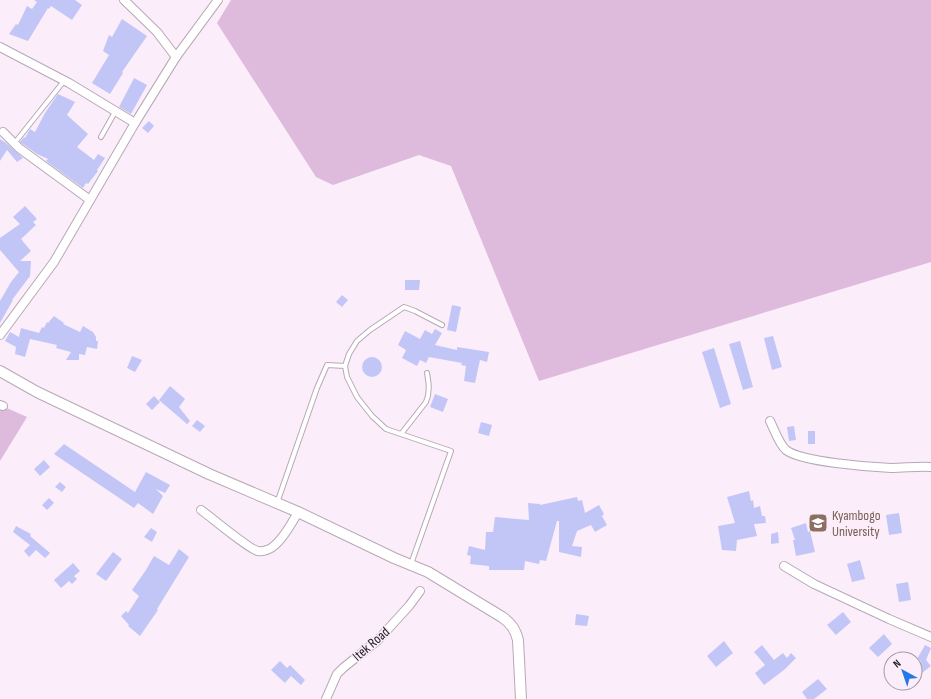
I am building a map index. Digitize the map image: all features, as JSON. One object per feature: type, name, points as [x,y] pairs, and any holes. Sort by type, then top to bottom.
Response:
[{"type":"street","points":[[124,0],[157,32],[176,57]]},
{"type":"street","points":[[0,335],[54,262],[135,123],[176,57],[218,0]]},
{"type":"street","points":[[0,46],[64,81],[135,123]]},
{"type":"street","points":[[3,132],[19,148],[90,200]]},
{"type":"street","points":[[0,371],[44,396],[209,474],[298,512],[394,558],[428,572],[502,617],[509,622],[515,630],[518,640],[521,699]]},
{"type":"street","points":[[770,421],[785,449],[800,456],[841,464],[892,468],[919,466],[931,467]]},
{"type":"street","points":[[201,510],[248,546],[257,551],[265,551],[275,546],[298,512]]},
{"type":"street","points":[[784,566],[821,587],[931,637]]},
{"type":"street","name":"Itek Road","points":[[326,699],[337,674],[378,640],[409,606],[420,591]]},
{"type":"lane","points":[[17,140],[64,81]]},
{"type":"lane","points":[[101,137],[115,112]]},
{"type":"lane","points":[[411,564],[450,451],[386,429],[372,416],[357,397],[346,377],[345,366],[349,354],[357,341],[370,330],[404,307],[442,325]]},
{"type":"lane","points":[[277,504],[317,388],[327,365],[345,366]]},
{"type":"lane","points":[[401,434],[426,402],[429,386],[427,373]]},
{"type":"shaded area","points":[[231,0],[931,0],[931,262],[539,381],[451,166],[419,155],[333,185],[316,177],[217,23]]},
{"type":"shaded area","points":[[0,405],[27,417],[0,461]]},
{"type":"building","points":[[34,0],[75,0],[82,5],[72,20],[51,6],[49,9],[48,8],[28,41],[9,34],[16,24],[18,25],[27,6],[32,9],[37,2]]},
{"type":"building","points":[[122,19],[147,36],[122,72],[123,73],[110,94],[92,83],[109,55],[103,51],[109,35],[112,37]]},
{"type":"building","points":[[134,78],[147,85],[131,114],[119,107]]},
{"type":"building","points":[[58,94],[75,102],[67,115],[88,134],[77,147],[94,160],[98,154],[105,158],[97,170],[98,171],[83,188],[46,161],[48,159],[37,154],[20,142],[24,137],[25,138],[30,129],[35,132],[45,113]]},
{"type":"building","points":[[149,121],[154,126],[148,133],[142,128]]},
{"type":"building","points":[[0,139],[23,158],[17,162],[7,150],[0,161]]},
{"type":"building","points":[[25,206],[37,219],[33,222],[36,225],[21,239],[31,251],[20,261],[31,261],[30,276],[12,300],[0,323],[0,301],[11,282],[19,272],[0,250],[0,238],[20,224],[13,217]]},
{"type":"building","points":[[405,280],[420,280],[419,290],[405,290]]},
{"type":"building","points":[[342,295],[348,300],[342,307],[336,302]]},
{"type":"building","points":[[452,305],[461,307],[456,332],[447,330]]},
{"type":"building","points":[[54,316],[64,323],[63,324],[80,332],[83,326],[93,332],[96,337],[96,341],[98,341],[97,349],[87,347],[85,355],[79,354],[79,360],[66,360],[71,352],[56,348],[57,345],[30,339],[25,357],[15,354],[16,347],[5,341],[10,332],[19,337],[21,328],[39,333],[42,327],[44,328],[47,322],[48,323]]},
{"type":"building","points":[[435,329],[442,333],[435,345],[457,350],[457,347],[489,352],[487,362],[480,360],[475,383],[464,381],[466,366],[461,365],[462,363],[429,357],[426,363],[420,360],[417,366],[402,358],[406,350],[398,345],[405,331],[420,339],[425,330],[432,334]]},
{"type":"building","points":[[773,336],[782,367],[772,370],[764,338]]},
{"type":"building","points":[[740,341],[753,387],[743,390],[729,344]]},
{"type":"building","points":[[714,348],[731,404],[720,408],[702,352]]},
{"type":"building","points":[[132,356],[142,360],[135,372],[127,368]]},
{"type":"building","points":[[372,357],[379,360],[382,367],[379,374],[372,377],[365,374],[362,367],[365,360]]},
{"type":"building","points":[[170,386],[185,399],[179,407],[190,421],[187,424],[159,400]]},
{"type":"building","points":[[435,394],[448,399],[443,412],[430,407]]},
{"type":"building","points":[[154,396],[160,402],[152,410],[146,404]]},
{"type":"building","points":[[197,420],[205,426],[200,432],[192,426]]},
{"type":"building","points":[[481,422],[492,425],[489,436],[478,433]]},
{"type":"building","points":[[794,426],[796,440],[789,441],[787,427]]},
{"type":"building","points":[[808,431],[815,431],[815,444],[808,444]]},
{"type":"building","points":[[64,444],[135,492],[146,472],[170,485],[165,493],[156,489],[163,496],[153,514],[138,503],[134,508],[54,454]]},
{"type":"building","points":[[44,460],[50,467],[40,476],[34,469]]},
{"type":"building","points":[[60,482],[66,487],[62,492],[55,487]]},
{"type":"building","points":[[749,491],[751,501],[753,500],[754,508],[760,506],[762,516],[765,516],[766,523],[754,524],[757,536],[737,540],[736,551],[722,550],[718,526],[735,523],[727,497]]},
{"type":"building","points":[[577,497],[578,501],[582,500],[585,513],[599,505],[604,514],[602,516],[607,525],[595,532],[591,525],[577,531],[572,546],[582,547],[581,557],[559,552],[559,521],[557,521],[546,561],[540,560],[539,564],[525,561],[524,570],[489,570],[489,566],[470,564],[471,556],[467,555],[469,546],[485,550],[486,532],[493,532],[495,517],[529,520],[528,503],[540,505]]},
{"type":"building","points":[[49,498],[54,503],[47,510],[42,505]]},
{"type":"building","points":[[899,513],[902,533],[889,535],[886,515]]},
{"type":"building","points":[[806,523],[808,532],[810,531],[815,552],[796,556],[793,540],[795,540],[791,528]]},
{"type":"building","points":[[16,526],[31,534],[30,536],[50,553],[45,558],[36,550],[29,557],[24,551],[30,545],[13,532]]},
{"type":"building","points":[[151,528],[157,532],[152,542],[144,537]]},
{"type":"building","points":[[778,532],[779,543],[771,544],[771,534]]},
{"type":"building","points":[[179,549],[189,557],[157,609],[158,610],[140,636],[128,626],[129,625],[121,616],[126,611],[128,613],[139,596],[132,590],[154,556],[169,565]]},
{"type":"building","points":[[113,552],[122,559],[106,581],[96,574]]},
{"type":"building","points":[[860,560],[865,579],[852,582],[847,564]]},
{"type":"building","points":[[73,563],[80,571],[74,576],[77,579],[72,584],[69,581],[61,588],[54,580]]},
{"type":"building","points":[[908,582],[911,600],[899,602],[896,584]]},
{"type":"building","points":[[843,612],[851,622],[836,635],[827,625]]},
{"type":"building","points":[[576,614],[589,616],[587,626],[575,625]]},
{"type":"building","points":[[884,634],[892,644],[878,657],[869,648]]},
{"type":"building","points":[[724,641],[733,653],[716,667],[707,656]]},
{"type":"building","points":[[762,645],[774,660],[783,653],[787,658],[791,653],[796,658],[784,670],[764,685],[755,673],[765,665],[754,652]]},
{"type":"building","points":[[925,645],[931,648],[926,660],[931,666],[923,672],[923,651],[922,651]]},
{"type":"building","points":[[280,661],[287,668],[290,665],[305,680],[301,685],[291,676],[285,683],[271,670]]},
{"type":"building","points":[[818,679],[827,689],[814,699],[807,699],[802,692]]},
{"type":"place","name":"Kyambogo University","points":[[818,523]]}]
